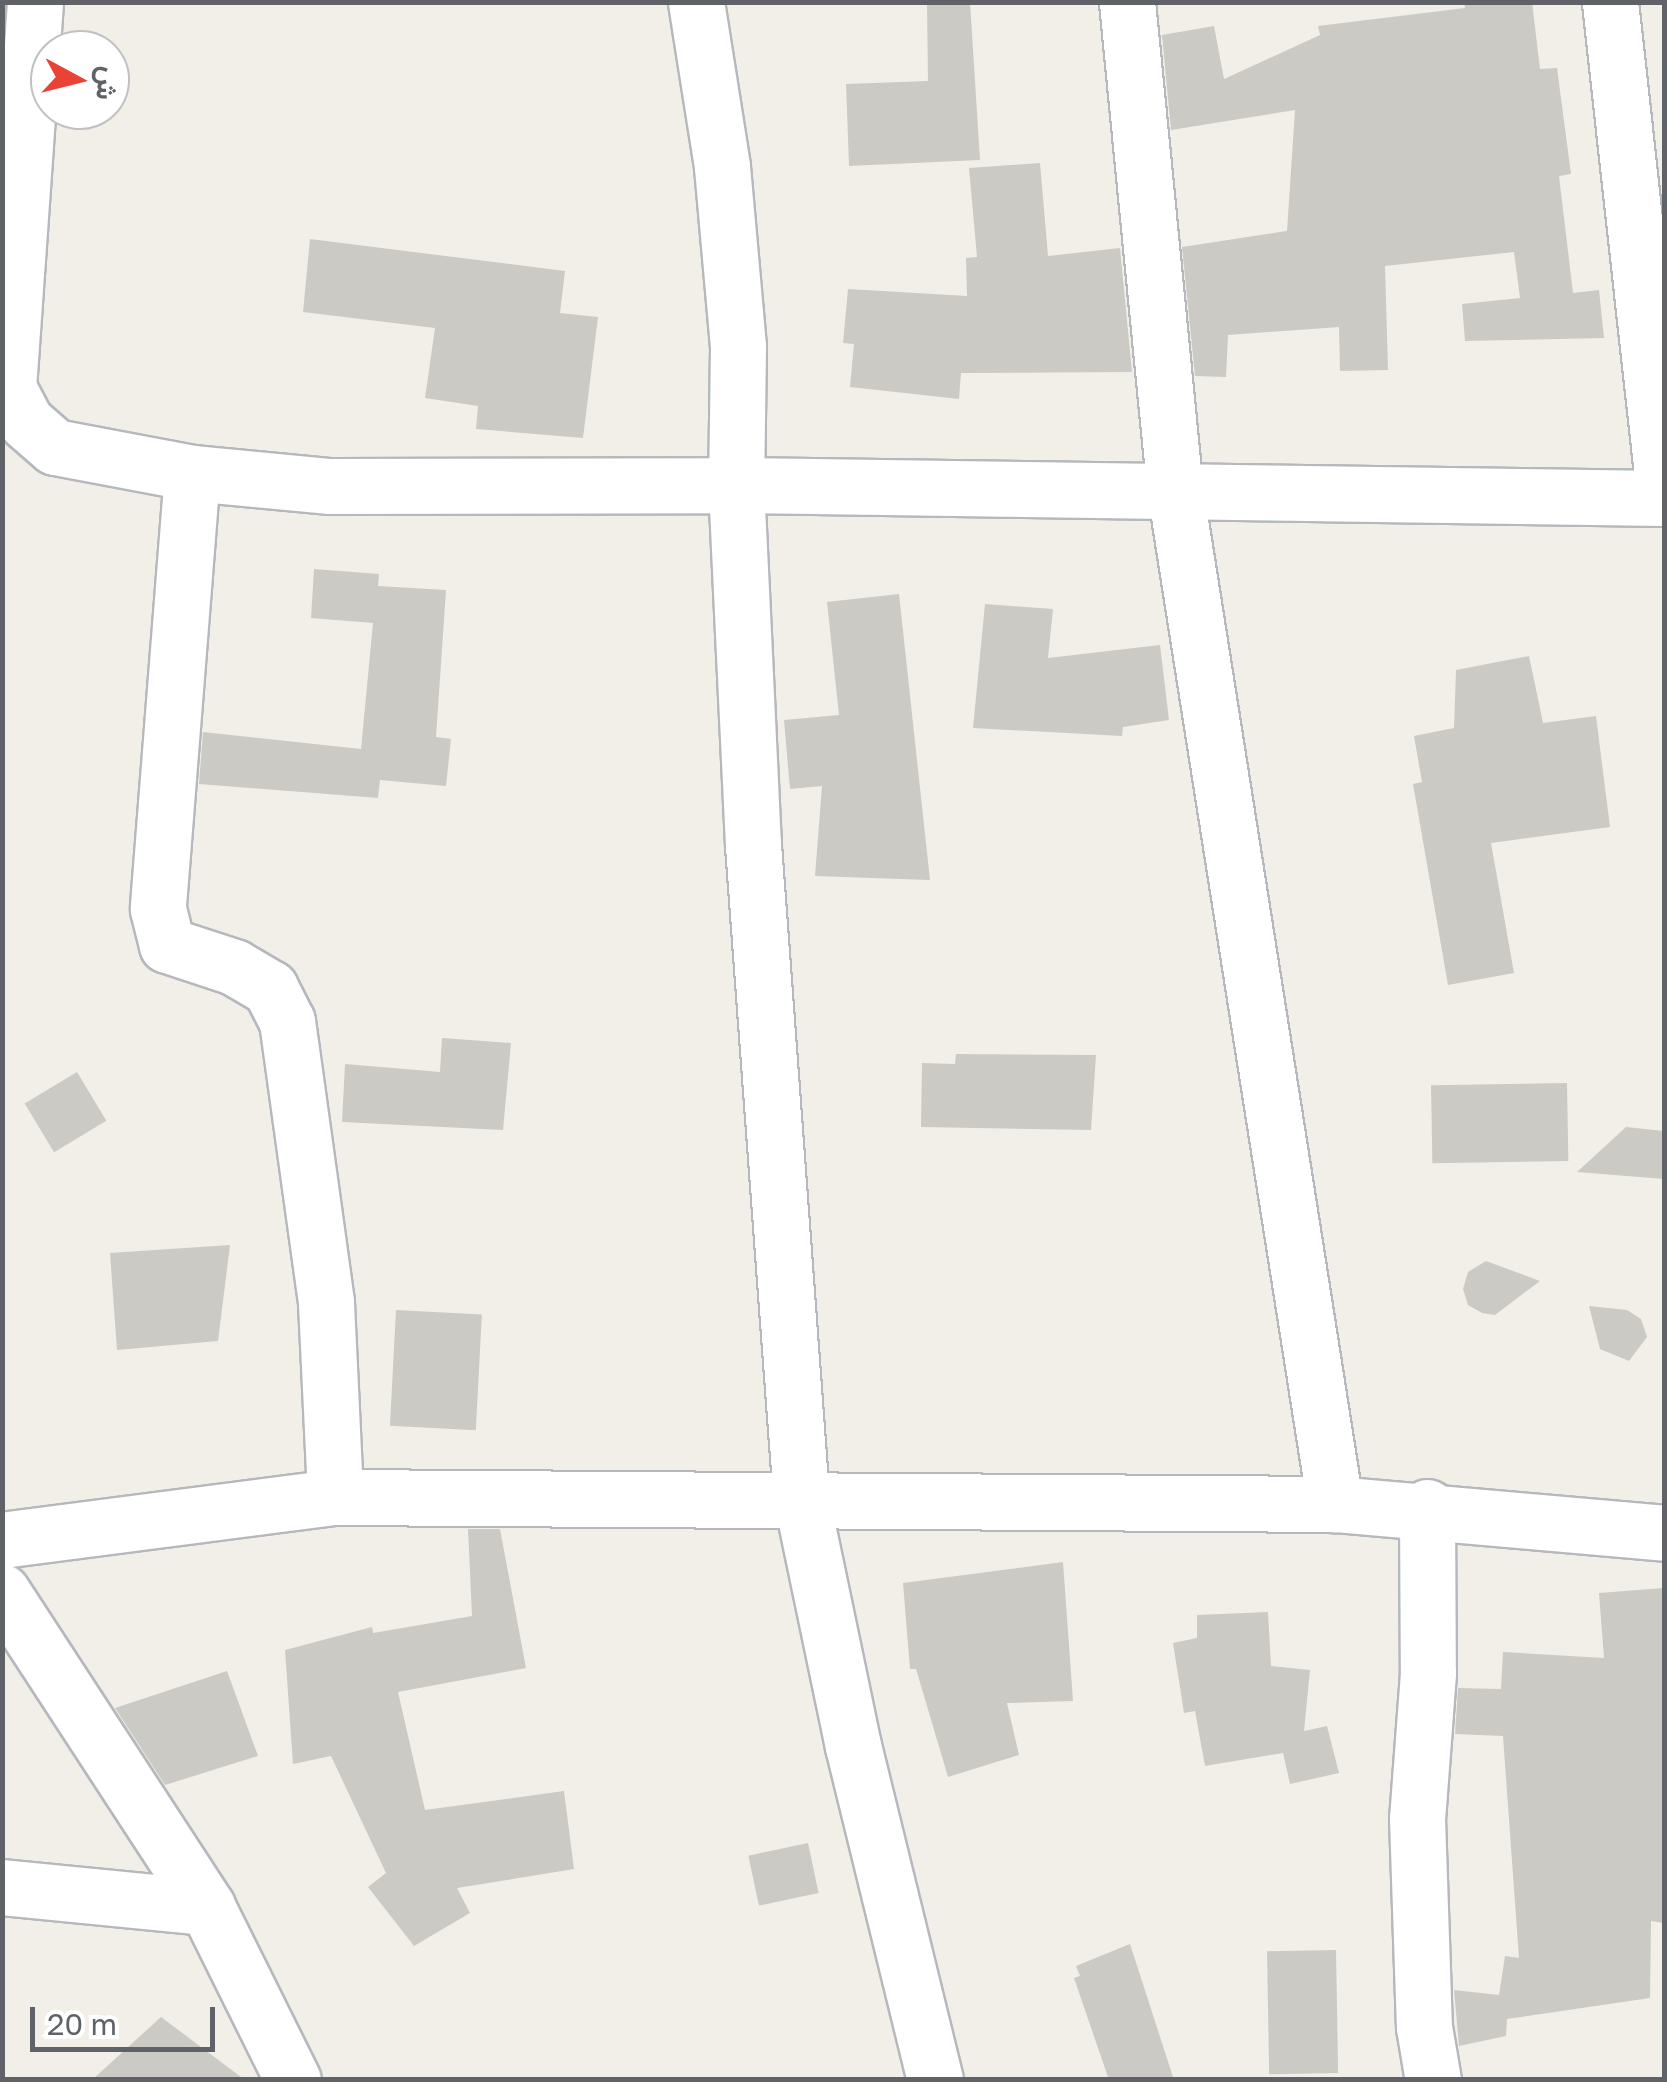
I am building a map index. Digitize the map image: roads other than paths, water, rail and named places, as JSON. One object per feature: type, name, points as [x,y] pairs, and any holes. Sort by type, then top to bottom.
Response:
[{"type":"street","points":[[36,2],[16,94],[5,388],[26,422],[55,447],[192,473],[330,486],[736,485],[1664,498]]},
{"type":"street","points":[[696,2],[722,167],[738,348],[736,485],[753,845],[801,1497],[852,1746],[934,2080]]},
{"type":"street","points":[[1127,2],[1175,490],[1335,1504]]},
{"type":"street","points":[[1610,2],[1664,490]]},
{"type":"street","points":[[192,473],[158,909],[167,945],[234,968],[270,988],[287,1021],[326,1303],[335,1497]]},
{"type":"street","points":[[2,1540],[335,1497],[801,1497],[1335,1504],[1427,1508],[1664,1533]]},
{"type":"street","points":[[1427,1508],[1428,1673],[1417,1818],[1424,2027],[1432,2080]]},
{"type":"street","points":[[2,1592],[207,1907],[293,2080]]},
{"type":"street","points":[[2,1887],[207,1907]]}]
